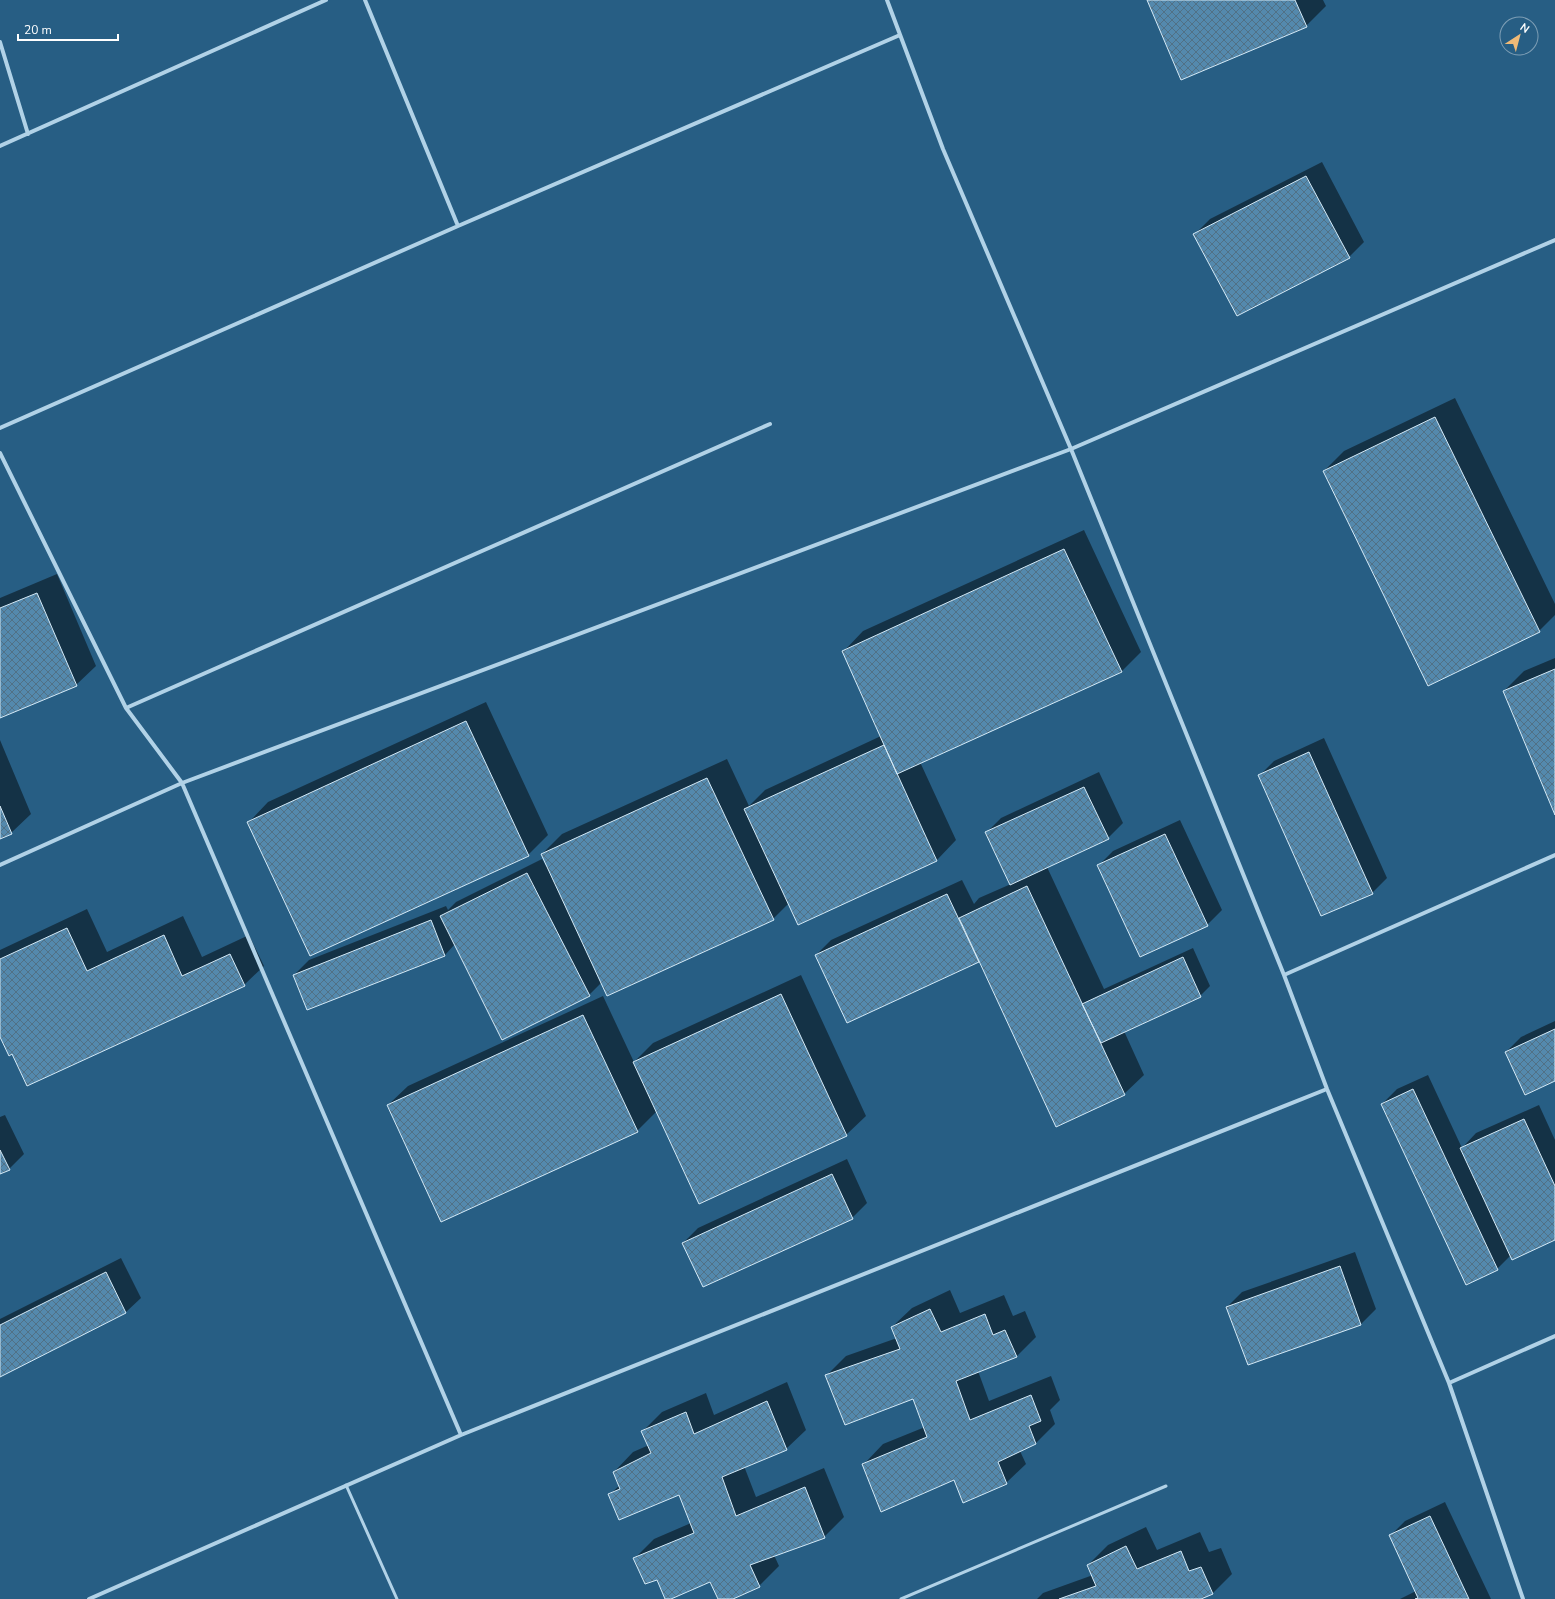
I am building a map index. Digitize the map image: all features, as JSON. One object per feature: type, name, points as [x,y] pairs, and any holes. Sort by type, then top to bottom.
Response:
[{"type":"street","points":[[0,146],[326,0]]},
{"type":"street","points":[[365,0],[458,226]]},
{"type":"street","points":[[887,0],[943,149],[1071,448],[1284,975],[1327,1090],[1449,1383],[1522,1599]]},
{"type":"street","points":[[0,428],[458,226],[900,35]]},
{"type":"street","points":[[0,42],[28,134]]},
{"type":"street","points":[[0,865],[182,783],[1071,448],[1555,240]]},
{"type":"street","points":[[126,708],[770,424]]},
{"type":"street","points":[[0,453],[126,708],[182,783],[461,1435]]},
{"type":"street","points":[[1284,975],[1555,855]]},
{"type":"street","points":[[89,1599],[461,1435],[1327,1090]]},
{"type":"street","points":[[1449,1383],[1555,1336]]},
{"type":"lane","points":[[346,1485],[397,1599]]},
{"type":"lane","points":[[901,1599],[1166,1486]]},
{"type":"building","points":[[1147,0],[1295,0],[1307,27],[1181,80]]},
{"type":"building","points":[[1306,176],[1350,258],[1237,316],[1193,234]]},
{"type":"building","points":[[1435,417],[1540,632],[1428,686],[1323,471]]},
{"type":"building","points":[[1064,549],[1122,672],[897,774],[842,651]]},
{"type":"building","points":[[37,593],[77,686],[0,718],[0,608]]},
{"type":"building","points":[[1555,669],[1555,815],[1503,691]]},
{"type":"building","points":[[466,721],[529,856],[310,956],[247,822]]},
{"type":"building","points":[[884,745],[937,861],[798,925],[744,809]]},
{"type":"building","points":[[1309,752],[1373,894],[1321,916],[1258,775]]},
{"type":"building","points":[[707,778],[774,920],[607,996],[541,854]]},
{"type":"building","points":[[1084,787],[1109,839],[1010,885],[985,832]]},
{"type":"building","points":[[0,806],[12,834],[0,839]]},
{"type":"building","points":[[1165,834],[1208,926],[1140,957],[1097,865]]},
{"type":"building","points":[[527,873],[590,996],[502,1040],[440,916]]},
{"type":"building","points":[[1027,886],[1125,1095],[1056,1127],[959,918]]},
{"type":"building","points":[[947,894],[979,962],[847,1023],[815,955]]},
{"type":"building","points":[[431,920],[445,956],[307,1010],[293,975]]},
{"type":"building","points":[[67,928],[87,971],[164,935],[182,976],[230,954],[245,986],[27,1086],[12,1054],[9,1056],[0,1037],[0,959]]},
{"type":"building","points":[[1183,957],[1201,997],[1101,1043],[1082,1004]]},
{"type":"building","points":[[781,994],[847,1136],[699,1204],[633,1062]]},
{"type":"building","points":[[583,1015],[638,1132],[441,1222],[387,1105]]},
{"type":"building","points":[[1555,1029],[1555,1081],[1525,1095],[1505,1052]]},
{"type":"building","points":[[1413,1089],[1498,1270],[1466,1285],[1381,1104]]},
{"type":"building","points":[[1524,1119],[1555,1186],[1555,1240],[1512,1260],[1460,1148]]},
{"type":"building","points":[[0,1150],[10,1170],[0,1174]]},
{"type":"building","points":[[832,1174],[853,1219],[703,1287],[682,1243]]},
{"type":"building","points":[[1340,1266],[1361,1325],[1248,1365],[1226,1307]]},
{"type":"building","points":[[106,1272],[126,1313],[0,1377],[0,1325]]},
{"type":"building","points":[[930,1309],[941,1332],[985,1314],[993,1335],[1005,1330],[1017,1357],[956,1381],[970,1420],[1031,1395],[1041,1421],[1029,1426],[1036,1444],[998,1462],[1007,1484],[963,1503],[954,1480],[881,1512],[862,1464],[927,1437],[913,1399],[845,1425],[825,1375],[900,1349],[891,1327]]},
{"type":"building","points":[[767,1401],[787,1450],[722,1477],[736,1516],[805,1487],[825,1538],[750,1565],[760,1587],[733,1599],[718,1599],[710,1582],[671,1599],[665,1599],[657,1580],[645,1584],[633,1558],[694,1533],[679,1495],[619,1520],[608,1494],[620,1489],[613,1472],[651,1453],[641,1431],[686,1412],[694,1434]]},
{"type":"building","points":[[1430,1516],[1469,1599],[1415,1599],[1418,1598],[1389,1535]]},
{"type":"building","points":[[1126,1546],[1137,1569],[1181,1551],[1189,1571],[1201,1567],[1213,1594],[1201,1599],[1059,1599],[1096,1586],[1087,1565]]}]
